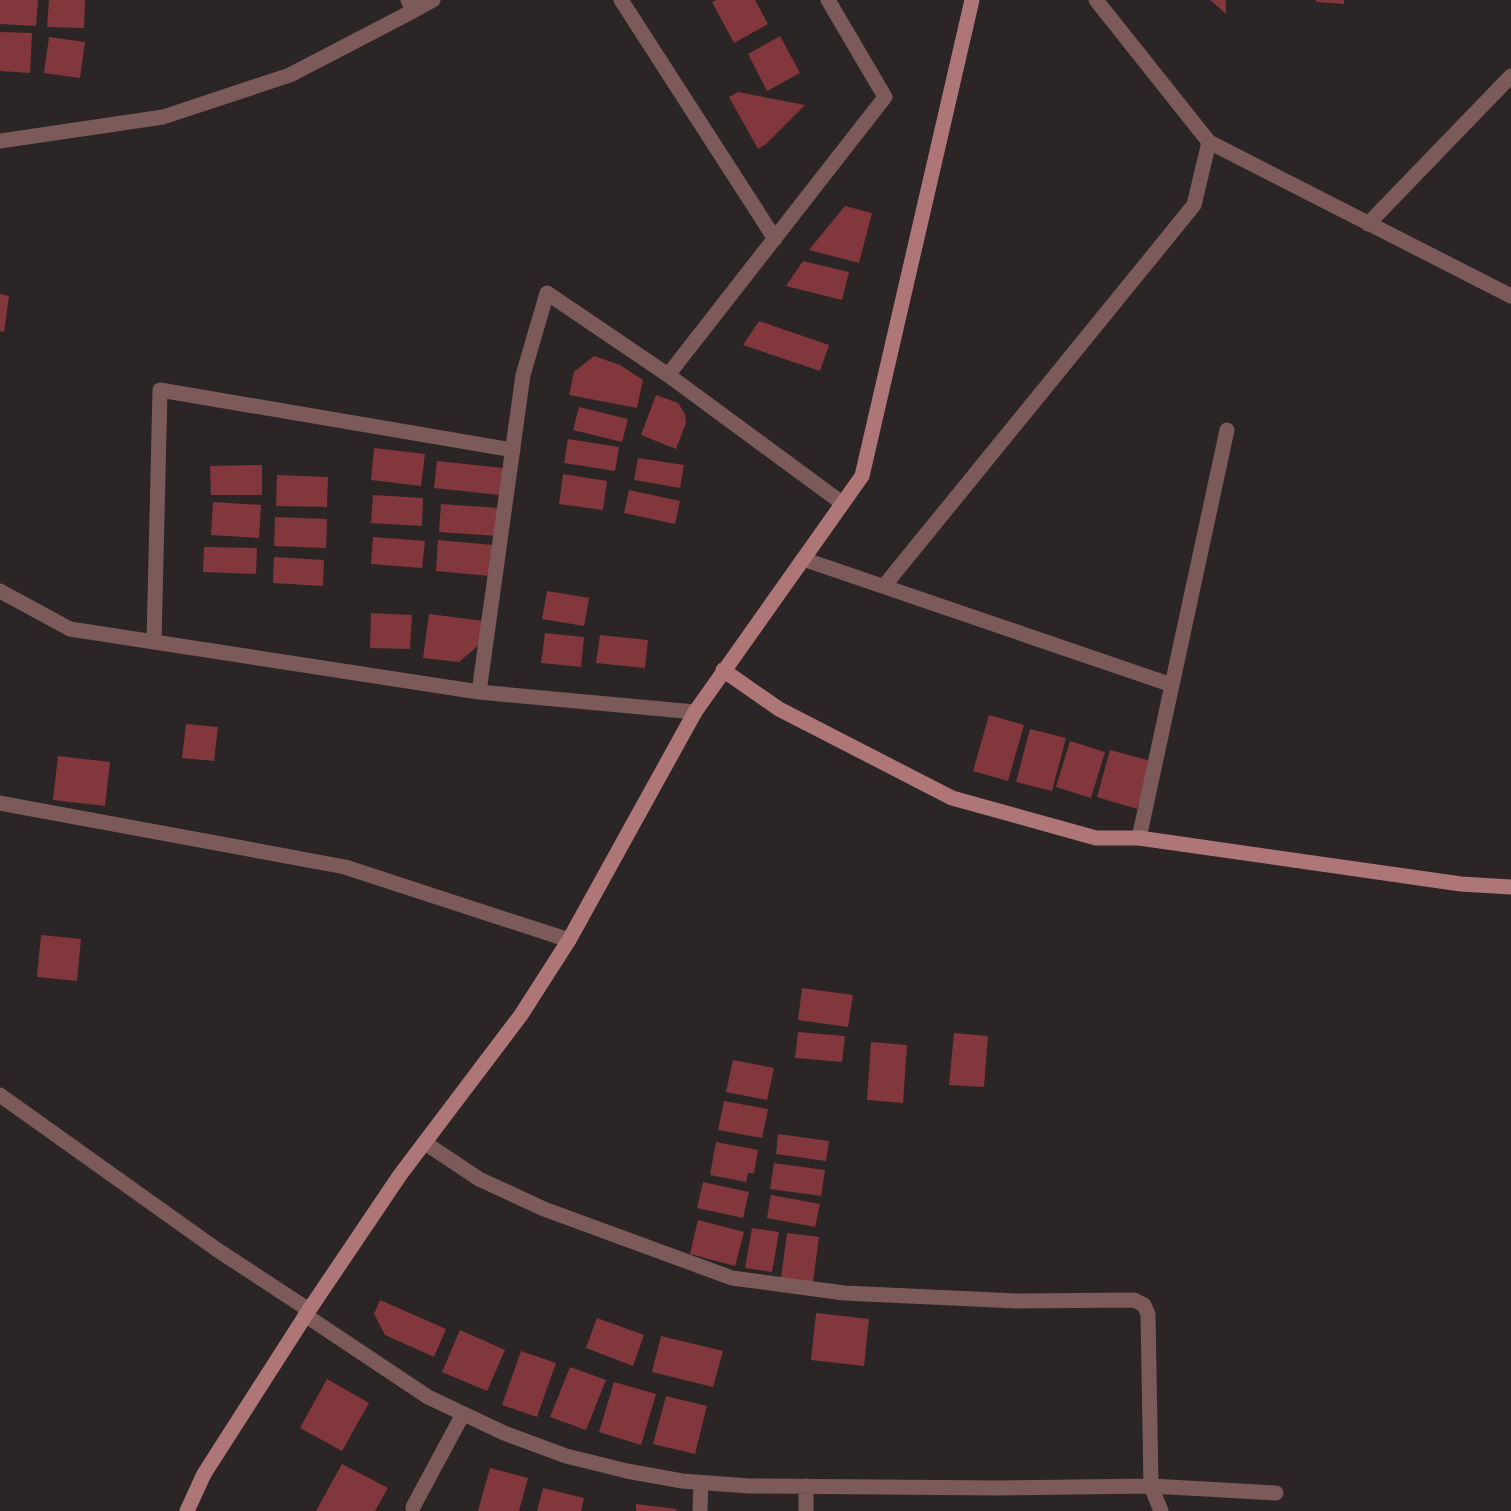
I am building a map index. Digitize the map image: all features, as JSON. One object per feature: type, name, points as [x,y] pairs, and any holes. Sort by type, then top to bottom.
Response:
[{"type":"street","points":[[0,141],[162,117],[290,75],[411,5],[432,0]]},
{"type":"street","points":[[621,0],[775,238]]},
{"type":"street","points":[[668,375],[885,97],[828,0]]},
{"type":"street","points":[[187,1511],[204,1474],[307,1313],[400,1175],[521,1015],[569,940],[695,712],[862,476],[972,0]]},
{"type":"street","points":[[1096,0],[1209,142],[1511,296]]},
{"type":"street","points":[[1368,224],[1511,76]]},
{"type":"street","points":[[884,586],[1194,205],[1209,142]]},
{"type":"street","points":[[479,692],[523,375],[547,293],[668,375],[842,503]]},
{"type":"street","points":[[154,642],[160,390],[513,450]]},
{"type":"street","points":[[1139,838],[1227,430]]},
{"type":"street","points":[[802,559],[1172,685]]},
{"type":"street","points":[[0,591],[70,629],[479,692],[695,712]]},
{"type":"street","points":[[723,670],[779,709],[952,798],[1096,838],[1139,838],[1461,884],[1511,887]]},
{"type":"street","points":[[0,803],[345,867],[569,940]]},
{"type":"street","points":[[0,1095],[428,1397],[504,1433],[566,1456],[627,1471],[682,1481],[749,1486],[998,1488],[1151,1486],[1276,1493]]},
{"type":"street","points":[[425,1143],[479,1179],[544,1209],[732,1278],[844,1293],[1017,1301],[1134,1300],[1144,1305],[1148,1314],[1151,1486],[1161,1511]]},
{"type":"street","points":[[413,1507],[463,1413]]},
{"type":"street","points":[[700,1511],[701,1483]]},
{"type":"street","points":[[806,1486],[806,1511]]},
{"type":"building","points":[[0,0],[38,0],[36,26],[0,24]]},
{"type":"building","points":[[49,0],[85,0],[84,28],[47,27]]},
{"type":"building","points":[[716,0],[755,0],[768,24],[734,43],[712,2]]},
{"type":"building","points":[[1210,0],[1226,0],[1226,14]]},
{"type":"building","points":[[1316,0],[1344,0],[1344,4],[1316,2]]},
{"type":"building","points":[[0,32],[32,33],[30,73],[0,71]]},
{"type":"building","points":[[780,36],[800,73],[767,91],[748,54]]},
{"type":"building","points":[[49,37],[85,42],[80,78],[44,73]]},
{"type":"building","points":[[738,92],[805,105],[766,144],[758,149],[729,97]]},
{"type":"building","points":[[845,206],[872,213],[859,263],[809,250]]},
{"type":"building","points":[[803,261],[849,272],[842,300],[786,286]]},
{"type":"building","points":[[0,294],[9,296],[4,332],[0,331]]},
{"type":"building","points":[[759,321],[829,345],[820,371],[743,345]]},
{"type":"building","points":[[594,356],[620,365],[643,380],[637,408],[569,395],[574,372]]},
{"type":"building","points":[[656,395],[678,403],[685,414],[686,423],[676,449],[641,435]]},
{"type":"building","points":[[579,407],[628,419],[622,442],[573,430]]},
{"type":"building","points":[[568,439],[619,447],[615,471],[564,463]]},
{"type":"building","points":[[374,448],[425,454],[421,486],[371,480]]},
{"type":"building","points":[[638,458],[684,465],[680,488],[634,480]]},
{"type":"building","points":[[437,461],[503,468],[500,495],[434,488]]},
{"type":"building","points":[[262,465],[262,495],[211,495],[210,466]]},
{"type":"building","points":[[563,474],[607,481],[603,510],[559,504]]},
{"type":"building","points":[[277,475],[328,477],[327,507],[276,506]]},
{"type":"building","points":[[629,490],[680,501],[675,524],[624,513]]},
{"type":"building","points":[[373,495],[423,498],[422,526],[371,523]]},
{"type":"building","points":[[213,502],[261,505],[259,538],[211,535]]},
{"type":"building","points":[[441,504],[499,508],[497,536],[439,532]]},
{"type":"building","points":[[275,517],[327,519],[326,548],[274,546]]},
{"type":"building","points":[[373,537],[425,541],[422,568],[371,564]]},
{"type":"building","points":[[438,540],[493,545],[490,576],[436,571]]},
{"type":"building","points":[[204,547],[257,548],[256,574],[203,572]]},
{"type":"building","points":[[274,557],[324,560],[323,586],[273,583]]},
{"type":"building","points":[[547,591],[589,598],[584,626],[542,619]]},
{"type":"building","points":[[371,613],[412,615],[410,649],[370,648]]},
{"type":"building","points":[[429,614],[483,621],[480,644],[459,662],[423,658]]},
{"type":"building","points":[[545,633],[584,637],[581,667],[541,663]]},
{"type":"building","points":[[600,635],[648,640],[645,668],[596,663]]},
{"type":"building","points":[[989,715],[1024,725],[1008,781],[973,771]]},
{"type":"building","points":[[186,724],[218,727],[214,761],[182,758]]},
{"type":"building","points":[[1030,729],[1066,738],[1052,791],[1016,782]]},
{"type":"building","points":[[1070,741],[1105,752],[1091,798],[1056,787]]},
{"type":"building","points":[[1110,750],[1151,761],[1137,809],[1097,797]]},
{"type":"building","points":[[58,756],[110,762],[105,806],[53,800]]},
{"type":"building","points":[[41,935],[81,939],[77,981],[37,977]]},
{"type":"building","points":[[802,988],[853,995],[848,1027],[798,1020]]},
{"type":"building","points":[[798,1032],[845,1036],[842,1062],[795,1058]]},
{"type":"building","points":[[954,1033],[988,1036],[984,1087],[949,1085]]},
{"type":"building","points":[[871,1042],[907,1045],[903,1103],[867,1100]]},
{"type":"building","points":[[733,1060],[774,1068],[767,1100],[726,1092]]},
{"type":"building","points":[[724,1101],[768,1109],[762,1138],[718,1130]]},
{"type":"building","points":[[778,1134],[829,1141],[826,1161],[776,1154]]},
{"type":"building","points":[[716,1142],[758,1150],[754,1173],[748,1173],[746,1182],[710,1175]]},
{"type":"building","points":[[774,1163],[825,1170],[821,1196],[770,1189]]},
{"type":"building","points":[[703,1182],[749,1192],[743,1218],[697,1208]]},
{"type":"building","points":[[771,1195],[820,1204],[815,1227],[767,1218]]},
{"type":"building","points":[[698,1220],[744,1232],[735,1266],[690,1254]]},
{"type":"building","points":[[752,1228],[779,1232],[772,1272],[745,1268]]},
{"type":"building","points":[[787,1233],[819,1237],[813,1282],[781,1278]]},
{"type":"building","points":[[380,1300],[446,1329],[434,1357],[385,1335],[374,1314]]},
{"type":"building","points":[[816,1313],[869,1319],[864,1366],[811,1360]]},
{"type":"building","points":[[597,1318],[644,1335],[633,1366],[586,1348]]},
{"type":"building","points":[[460,1330],[505,1350],[487,1391],[442,1372]]},
{"type":"building","points":[[661,1336],[723,1351],[713,1387],[652,1372]]},
{"type":"building","points":[[521,1351],[556,1363],[537,1417],[502,1405]]},
{"type":"building","points":[[570,1367],[606,1380],[586,1430],[550,1417]]},
{"type":"building","points":[[327,1379],[369,1403],[342,1451],[300,1428]]},
{"type":"building","points":[[614,1382],[656,1394],[641,1445],[599,1432]]},
{"type":"building","points":[[666,1396],[707,1406],[695,1454],[653,1444]]},
{"type":"building","points":[[342,1464],[388,1488],[375,1511],[316,1511]]},
{"type":"building","points":[[490,1468],[528,1478],[519,1511],[478,1511]]},
{"type":"building","points":[[543,1488],[584,1498],[581,1511],[537,1511]]},
{"type":"building","points":[[636,1504],[677,1509],[676,1511],[636,1511]]}]
